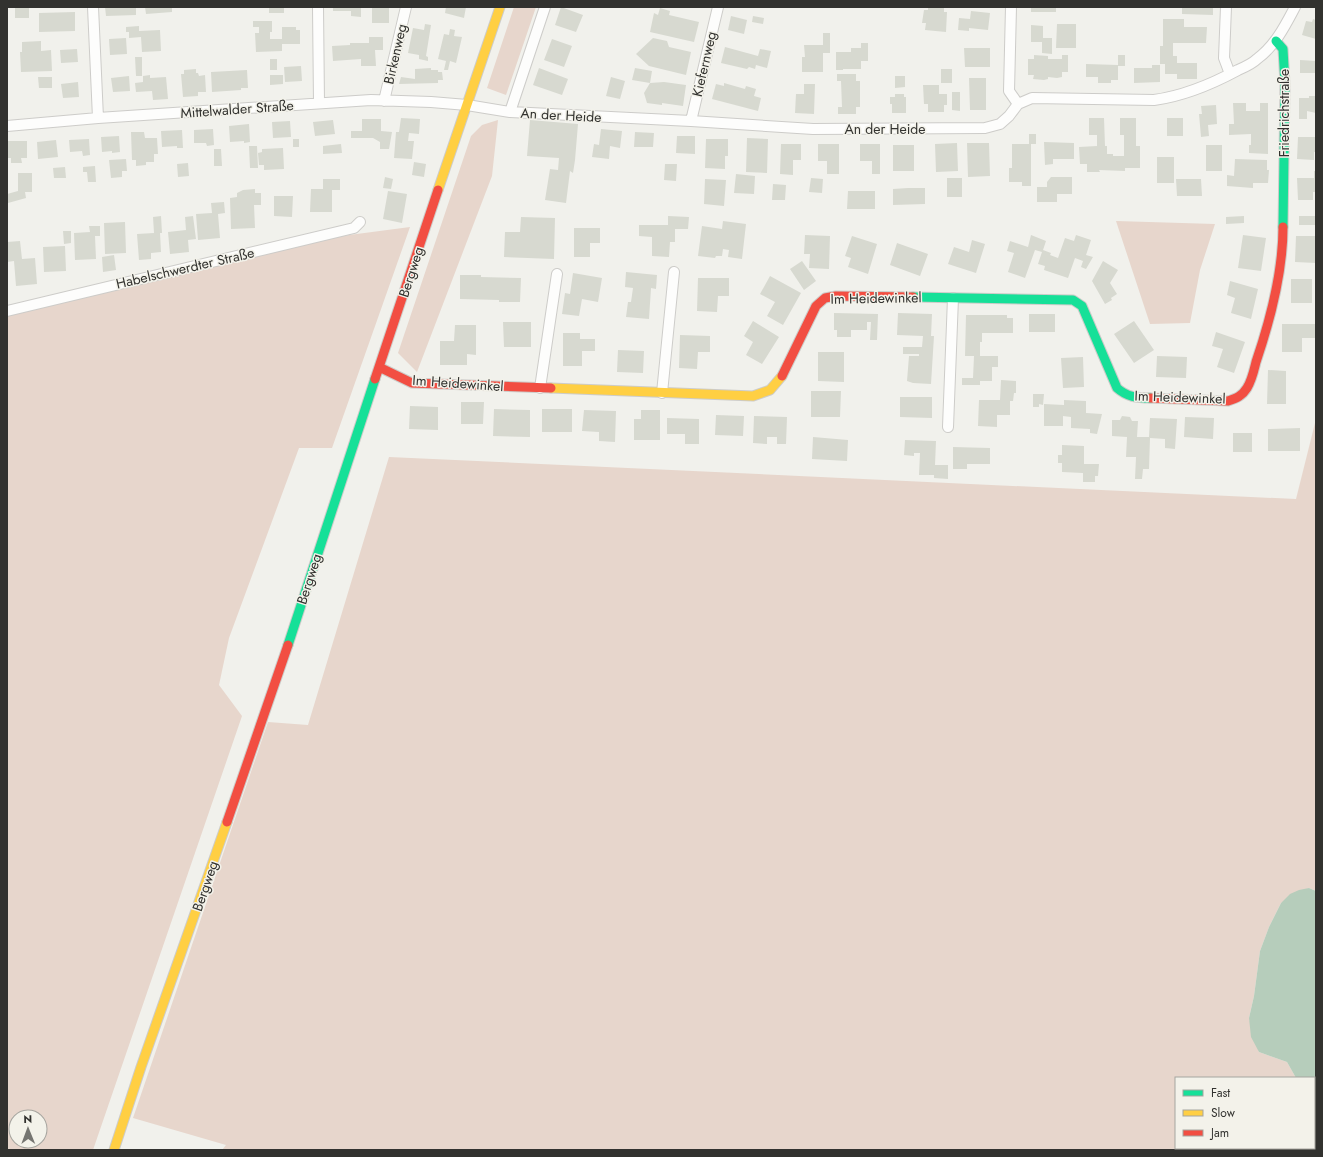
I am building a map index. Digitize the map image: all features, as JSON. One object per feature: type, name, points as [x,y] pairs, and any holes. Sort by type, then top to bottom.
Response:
[{"type":"street","points":[[93,7],[98,118]]},
{"type":"street","points":[[318,7],[319,103]]},
{"type":"street","name":"Birkenweg","points":[[384,101],[406,7]]},
{"type":"street","name":"Bergweg","points":[[114,1150],[141,1067],[265,715],[427,222],[500,7]]},
{"type":"street","points":[[510,112],[545,7]]},
{"type":"street","name":"Kiefernweg","points":[[691,121],[718,7]]},
{"type":"street","points":[[1011,7],[1009,91],[1018,104],[1032,98],[1154,100],[1172,98],[1209,84],[1257,60],[1276,41],[1295,7]]},
{"type":"street","points":[[1226,7],[1224,58],[1230,74]]},
{"type":"street","name":"Friedrichstraße","points":[[1276,41],[1283,50],[1285,84],[1284,227]]},
{"type":"street","name":"Mittelwalder Straße","points":[[7,126],[98,118],[319,103],[384,101],[431,102],[467,105]]},
{"type":"street","name":"An der Heide","points":[[467,105],[510,112],[813,129],[985,128],[1000,124],[1009,116],[1018,104]]},
{"type":"street","name":"Habelschwerdter Straße","points":[[7,311],[354,228],[360,222]]},
{"type":"street","name":"Im Heidewinkel","points":[[379,367],[412,383],[753,396],[770,390],[782,376],[816,306],[825,298],[836,296],[1073,300],[1082,306],[1117,388],[1124,394],[1138,398],[1228,401],[1240,397],[1248,387],[1260,351],[1279,277],[1283,251],[1284,227]]},
{"type":"street","points":[[662,393],[674,272]]},
{"type":"street","points":[[540,388],[556,274]]},
{"type":"street","points":[[948,427],[953,298]]},
{"type":"shaded area","points":[[514,7],[536,7],[506,95],[487,88]]},
{"type":"shaded area","points":[[498,120],[492,176],[417,372],[398,353],[471,136],[482,125]]},
{"type":"shaded area","points":[[1116,221],[1215,224],[1200,270],[1190,323],[1150,324]]},
{"type":"shaded area","points":[[410,227],[332,448],[299,448],[229,638],[219,685],[242,716],[93,1150],[7,1150],[7,315],[334,237]]},
{"type":"shaded area","points":[[1316,419],[1316,891],[1309,888],[1281,903],[1269,927],[1260,951],[1254,996],[1249,1018],[1259,1052],[1287,1062],[1295,1077],[1175,1077],[1175,1149],[1270,1150],[222,1150],[226,1145],[133,1118],[268,722],[308,725],[389,457],[1296,499]]},
{"type":"shaded area","points":[[1309,888],[1316,891],[1315,1132],[1315,1077],[1295,1077],[1287,1062],[1259,1052],[1251,1037],[1249,1018],[1254,996],[1260,951],[1269,927],[1281,903],[1290,894]]},
{"type":"shaded area","points":[[1316,1132],[1316,1150],[1270,1150],[1315,1149]]},
{"type":"building","points":[[15,7],[29,7],[29,18],[15,18]]},
{"type":"building","points":[[105,7],[136,7],[136,15],[106,16]]},
{"type":"building","points":[[145,7],[172,7],[172,12],[146,14]]},
{"type":"building","points":[[269,7],[284,7],[284,13],[269,13]]},
{"type":"building","points":[[333,7],[361,7],[361,17],[351,16],[351,11],[333,11]]},
{"type":"building","points":[[372,7],[389,7],[389,23],[372,23]]},
{"type":"building","points":[[446,7],[466,7],[464,18],[445,13]]},
{"type":"building","points":[[561,7],[583,15],[576,32],[555,25]]},
{"type":"building","points":[[928,7],[944,7],[944,12],[947,12],[946,32],[925,30],[926,23],[922,23],[924,10],[928,10]]},
{"type":"building","points":[[1031,7],[1056,7],[1056,12],[1031,12]]},
{"type":"building","points":[[1182,7],[1213,7],[1213,15],[1182,14]]},
{"type":"building","points":[[660,8],[670,11],[669,15],[699,22],[694,42],[650,32],[654,13],[658,15]]},
{"type":"building","points":[[971,11],[990,13],[988,30],[969,28],[969,31],[958,30],[959,18],[970,19]]},
{"type":"building","points":[[75,12],[75,31],[39,32],[39,13]]},
{"type":"building","points":[[731,16],[747,20],[744,34],[728,30]]},
{"type":"building","points":[[753,16],[764,18],[763,24],[752,22]]},
{"type":"building","points":[[1163,19],[1184,19],[1184,27],[1207,27],[1206,43],[1173,43],[1173,56],[1177,56],[1177,63],[1197,63],[1197,79],[1177,79],[1177,74],[1165,74],[1165,64],[1160,64],[1160,46],[1163,46]]},
{"type":"building","points":[[1313,19],[1316,20],[1316,39],[1302,35],[1306,21],[1312,22]]},
{"type":"building","points":[[253,21],[272,21],[272,32],[270,32],[270,39],[282,39],[282,27],[296,27],[296,30],[300,30],[300,44],[282,44],[282,51],[256,52],[255,33],[259,33],[259,27],[253,27]]},
{"type":"building","points":[[425,24],[431,25],[426,56],[428,57],[428,61],[419,59],[419,55],[408,53],[413,28],[424,30]]},
{"type":"building","points":[[1057,24],[1076,24],[1076,48],[1056,48]]},
{"type":"building","points":[[1031,25],[1043,26],[1043,38],[1052,38],[1052,54],[1042,53],[1042,42],[1031,42]]},
{"type":"building","points":[[139,26],[139,31],[160,30],[161,51],[142,52],[141,37],[129,38],[129,32],[126,32],[126,27]]},
{"type":"building","points":[[450,29],[455,30],[454,36],[462,37],[456,63],[450,61],[448,70],[444,70],[446,61],[438,59],[444,34],[449,35]]},
{"type":"building","points":[[823,33],[830,33],[830,53],[823,53],[823,72],[802,72],[802,57],[805,57],[804,45],[823,45]]},
{"type":"building","points":[[369,37],[383,37],[383,50],[375,50],[376,66],[361,66],[361,59],[333,61],[332,46],[350,45],[350,43],[369,43]]},
{"type":"building","points":[[126,38],[127,54],[110,55],[109,39]]},
{"type":"building","points":[[653,38],[667,41],[669,47],[691,52],[686,75],[649,66],[636,54]]},
{"type":"building","points":[[552,39],[572,46],[564,67],[544,60]]},
{"type":"building","points":[[41,41],[41,51],[51,50],[52,71],[21,72],[20,52],[22,52],[22,42]]},
{"type":"building","points":[[861,43],[868,43],[868,61],[861,61],[861,69],[836,70],[836,52],[851,52],[851,48],[861,48]]},
{"type":"building","points":[[725,47],[758,56],[760,49],[771,51],[767,68],[756,65],[755,69],[749,67],[747,69],[721,63]]},
{"type":"building","points":[[964,48],[990,48],[990,67],[965,67]]},
{"type":"building","points":[[77,49],[78,62],[61,63],[60,50]]},
{"type":"building","points":[[1034,55],[1048,56],[1048,59],[1062,59],[1062,55],[1068,55],[1068,72],[1062,72],[1062,77],[1057,78],[1048,77],[1048,79],[1044,80],[1033,79],[1034,75],[1028,75],[1028,59],[1034,59]]},
{"type":"building","points":[[1118,55],[1125,55],[1125,66],[1118,66],[1118,80],[1111,80],[1111,83],[1098,83],[1098,77],[1086,77],[1086,64],[1118,65]]},
{"type":"building","points":[[135,57],[142,57],[142,76],[136,76]]},
{"type":"building","points":[[270,59],[277,59],[277,70],[270,70]]},
{"type":"building","points":[[1300,60],[1316,61],[1316,73],[1300,73]]},
{"type":"building","points":[[1152,65],[1160,65],[1160,82],[1134,83],[1134,68],[1152,68]]},
{"type":"building","points":[[301,66],[302,81],[285,82],[284,67]]},
{"type":"building","points":[[431,68],[431,70],[438,70],[438,72],[442,72],[443,80],[438,80],[438,83],[399,84],[401,77],[415,79],[415,69]]},
{"type":"building","points":[[539,68],[568,79],[562,95],[533,85]]},
{"type":"building","points":[[635,68],[652,71],[650,83],[632,80]]},
{"type":"building","points":[[196,69],[196,73],[198,73],[199,76],[205,75],[206,92],[198,92],[198,96],[183,97],[181,74],[184,74],[184,70]]},
{"type":"building","points":[[941,69],[952,69],[952,83],[941,83]]},
{"type":"building","points":[[247,70],[248,88],[241,88],[241,90],[212,92],[211,72]]},
{"type":"building","points":[[837,74],[856,74],[856,81],[860,81],[860,107],[856,107],[856,114],[838,114],[838,107],[842,107],[841,81],[837,81]]},
{"type":"building","points":[[150,75],[150,78],[166,77],[168,99],[153,100],[152,91],[136,92],[135,83],[143,82],[143,76]]},
{"type":"building","points":[[270,75],[283,75],[283,84],[270,85]]},
{"type":"building","points":[[129,76],[130,91],[113,92],[111,78]]},
{"type":"building","points":[[895,76],[905,76],[905,87],[895,88]]},
{"type":"building","points":[[38,77],[52,77],[52,88],[39,88]]},
{"type":"building","points":[[611,77],[625,81],[620,99],[606,96]]},
{"type":"building","points":[[969,78],[986,78],[986,110],[970,110]]},
{"type":"building","points":[[78,82],[79,97],[63,98],[61,84]]},
{"type":"building","points":[[664,82],[686,85],[683,106],[662,103],[662,105],[647,103],[644,93],[650,83]]},
{"type":"building","points":[[724,83],[745,89],[746,86],[756,89],[754,96],[761,98],[758,111],[712,99],[716,84],[724,86]]},
{"type":"building","points":[[804,84],[815,84],[814,114],[795,113],[796,94],[804,94]]},
{"type":"building","points":[[923,85],[939,85],[939,94],[947,94],[947,105],[944,105],[944,112],[928,112],[928,104],[924,104]]},
{"type":"building","points":[[952,92],[960,92],[960,111],[952,110]]},
{"type":"building","points":[[895,94],[904,94],[904,97],[906,97],[906,113],[892,113],[890,97],[895,97]]},
{"type":"building","points":[[1309,96],[1316,96],[1316,113],[1307,111],[1307,119],[1299,119],[1299,98],[1309,98]]},
{"type":"building","points":[[1233,103],[1246,103],[1246,111],[1260,111],[1260,103],[1268,103],[1268,154],[1249,153],[1251,134],[1229,135],[1229,124],[1234,124]]},
{"type":"building","points":[[1216,105],[1217,124],[1208,125],[1209,136],[1201,137],[1199,114],[1202,114],[1201,106]]},
{"type":"building","points":[[401,118],[420,119],[419,134],[409,133],[408,141],[414,141],[412,159],[394,158],[396,132],[399,132]]},
{"type":"building","points":[[1089,118],[1104,118],[1105,146],[1107,146],[1107,154],[1113,154],[1113,156],[1124,156],[1124,135],[1120,135],[1120,118],[1136,118],[1136,146],[1140,146],[1140,168],[1125,168],[1125,171],[1099,170],[1100,172],[1087,172],[1087,164],[1080,164],[1079,147],[1097,146],[1097,135],[1089,135]]},
{"type":"building","points":[[1167,118],[1183,118],[1183,136],[1167,136]]},
{"type":"building","points":[[362,119],[381,119],[381,131],[392,132],[389,149],[380,149],[380,142],[373,138],[351,138],[351,131],[362,131]]},
{"type":"building","points":[[333,120],[335,134],[315,136],[313,122]]},
{"type":"building","points":[[530,120],[578,124],[575,160],[573,173],[570,171],[566,203],[545,200],[550,169],[558,170],[559,158],[527,156]]},
{"type":"building","points":[[290,121],[291,137],[273,138],[272,122]]},
{"type":"building","points":[[249,124],[250,142],[230,142],[229,126]]},
{"type":"building","points":[[213,129],[214,145],[207,146],[206,143],[194,143],[194,130]]},
{"type":"building","points":[[601,129],[622,131],[620,148],[610,146],[609,159],[592,157],[594,144],[599,145]]},
{"type":"building","points":[[182,130],[183,148],[177,148],[177,146],[162,147],[161,131]]},
{"type":"building","points":[[131,132],[144,132],[145,138],[157,138],[158,154],[154,154],[154,162],[146,162],[146,165],[136,166],[136,160],[132,160]]},
{"type":"building","points":[[635,132],[654,133],[653,147],[634,147]]},
{"type":"building","points":[[1029,134],[1036,134],[1036,144],[1031,144],[1031,186],[1022,186],[1022,182],[1009,182],[1009,168],[1012,168],[1012,144],[1029,144]]},
{"type":"building","points":[[119,136],[120,152],[102,152],[101,137]]},
{"type":"building","points":[[677,136],[695,136],[695,154],[676,153]]},
{"type":"building","points":[[1298,137],[1316,137],[1316,152],[1314,152],[1314,160],[1297,159]]},
{"type":"building","points":[[747,138],[768,139],[767,173],[746,172]]},
{"type":"building","points":[[89,139],[90,155],[83,156],[82,151],[70,152],[69,140]]},
{"type":"building","points":[[293,139],[299,139],[299,147],[293,147]]},
{"type":"building","points":[[706,139],[728,139],[728,156],[725,156],[725,169],[705,168]]},
{"type":"building","points":[[56,140],[58,157],[38,159],[37,142]]},
{"type":"building","points":[[7,141],[27,141],[27,158],[21,158],[22,163],[11,163],[11,158],[7,158]]},
{"type":"building","points":[[1044,142],[1074,143],[1074,159],[1053,159],[1053,164],[1045,165]]},
{"type":"building","points":[[957,143],[958,171],[936,172],[935,144]]},
{"type":"building","points":[[967,143],[989,143],[990,176],[968,177]]},
{"type":"building","points":[[341,144],[342,153],[323,154],[323,146]]},
{"type":"building","points":[[781,144],[801,144],[801,160],[793,160],[793,175],[780,174]]},
{"type":"building","points":[[818,144],[839,144],[839,174],[827,174],[827,161],[818,161]]},
{"type":"building","points":[[860,144],[880,144],[880,174],[872,174],[872,161],[860,161]]},
{"type":"building","points":[[893,145],[914,145],[914,171],[893,171]]},
{"type":"building","points":[[1206,145],[1222,145],[1222,171],[1206,171]]},
{"type":"building","points":[[249,146],[257,146],[258,168],[250,168]]},
{"type":"building","points":[[283,148],[284,169],[264,170],[264,165],[259,165],[258,153],[262,152],[262,149]]},
{"type":"building","points":[[214,149],[221,149],[222,166],[214,166]]},
{"type":"building","points":[[1157,157],[1174,157],[1174,183],[1157,183]]},
{"type":"building","points":[[126,159],[127,171],[122,171],[122,177],[111,178],[109,160]]},
{"type":"building","points":[[1235,159],[1267,160],[1267,170],[1269,170],[1268,183],[1253,183],[1253,188],[1227,186],[1227,175],[1234,176]]},
{"type":"building","points":[[414,162],[426,164],[424,177],[412,175]]},
{"type":"building","points":[[188,163],[189,176],[178,177],[177,164]]},
{"type":"building","points":[[665,164],[677,164],[676,181],[664,180]]},
{"type":"building","points":[[95,166],[96,182],[88,182],[87,172],[83,172],[83,167]]},
{"type":"building","points":[[65,167],[66,178],[54,178],[53,168]]},
{"type":"building","points":[[1314,171],[1316,171],[1316,192],[1313,192],[1313,200],[1298,200],[1297,178],[1314,178]]},
{"type":"building","points":[[18,173],[32,173],[32,192],[25,192],[26,198],[8,203],[7,194],[18,191]]},
{"type":"building","points":[[736,174],[755,176],[754,194],[734,193]]},
{"type":"building","points":[[385,177],[393,179],[391,189],[383,188]]},
{"type":"building","points":[[1051,177],[1072,177],[1072,194],[1057,194],[1057,202],[1037,202],[1037,187],[1047,187],[1047,182]]},
{"type":"building","points":[[811,178],[823,179],[822,193],[809,192]]},
{"type":"building","points":[[947,178],[962,178],[962,197],[947,197]]},
{"type":"building","points":[[323,179],[340,179],[340,190],[332,190],[332,212],[310,212],[311,189],[323,189]]},
{"type":"building","points":[[705,179],[726,180],[724,206],[704,204]]},
{"type":"building","points":[[1176,179],[1201,179],[1202,196],[1177,196]]},
{"type":"building","points":[[773,184],[786,185],[785,200],[772,200]]},
{"type":"building","points":[[925,188],[925,204],[893,205],[893,189]]},
{"type":"building","points":[[255,189],[255,193],[261,193],[261,205],[254,205],[255,228],[231,229],[230,198],[237,197],[237,193],[243,190]]},
{"type":"building","points":[[388,191],[407,194],[402,223],[383,219]]},
{"type":"building","points":[[848,191],[875,191],[875,209],[847,209]]},
{"type":"building","points":[[274,196],[293,196],[292,217],[274,216]]},
{"type":"building","points":[[224,202],[225,213],[218,214],[220,238],[198,240],[196,214],[212,213],[211,203]]},
{"type":"building","points":[[161,216],[161,252],[151,253],[151,259],[139,260],[137,234],[154,233],[153,217]]},
{"type":"building","points":[[193,216],[196,239],[188,240],[189,252],[170,254],[168,232],[186,230],[185,217]]},
{"type":"building","points":[[668,216],[689,217],[688,229],[675,229],[675,242],[670,242],[669,257],[652,256],[652,237],[639,236],[639,225],[668,225]]},
{"type":"building","points":[[1244,216],[1244,223],[1226,224],[1226,217]]},
{"type":"building","points":[[1299,216],[1316,216],[1316,225],[1299,225]]},
{"type":"building","points":[[521,217],[555,218],[554,259],[504,257],[505,232],[520,232]]},
{"type":"building","points":[[723,221],[746,224],[742,259],[728,257],[729,250],[723,249],[722,256],[716,256],[715,258],[698,256],[702,226],[722,229]]},
{"type":"building","points":[[125,222],[126,253],[105,254],[104,223]]},
{"type":"building","points":[[89,226],[100,226],[100,236],[95,236],[96,259],[75,260],[74,233],[90,232]]},
{"type":"building","points":[[574,228],[600,228],[600,243],[590,243],[590,257],[574,257]]},
{"type":"building","points":[[63,231],[71,231],[71,243],[64,244]]},
{"type":"building","points":[[805,235],[830,236],[829,269],[809,268],[810,254],[804,254]]},
{"type":"building","points":[[1031,235],[1046,241],[1043,250],[1058,258],[1065,238],[1074,241],[1076,235],[1091,240],[1086,255],[1093,257],[1086,269],[1081,267],[1083,261],[1075,258],[1068,278],[1044,270],[1045,266],[1038,264],[1042,252],[1035,250],[1025,278],[1008,272],[1014,253],[1007,251],[1010,241],[1028,247]]},
{"type":"building","points":[[1243,235],[1266,238],[1261,271],[1238,268]]},
{"type":"building","points":[[852,236],[877,244],[868,274],[848,267],[851,258],[845,256]]},
{"type":"building","points":[[1296,236],[1316,236],[1316,263],[1295,262]]},
{"type":"building","points":[[972,240],[985,244],[976,273],[948,264],[954,247],[969,252]]},
{"type":"building","points":[[20,241],[22,259],[35,258],[37,284],[16,286],[14,261],[7,262],[7,242]]},
{"type":"building","points":[[897,243],[928,254],[920,276],[890,265]]},
{"type":"building","points":[[65,246],[66,271],[44,272],[43,247]]},
{"type":"building","points":[[114,255],[116,270],[103,272],[102,257]]},
{"type":"building","points":[[802,261],[816,281],[804,290],[790,269]]},
{"type":"building","points":[[1103,261],[1118,270],[1110,283],[1117,294],[1111,298],[1112,300],[1105,304],[1092,281]]},
{"type":"building","points":[[626,272],[657,275],[656,289],[651,288],[649,319],[626,317],[628,302],[631,302],[633,288],[625,287]]},
{"type":"building","points":[[573,273],[602,278],[598,302],[582,299],[579,316],[562,314],[565,293],[570,294]]},
{"type":"building","points":[[460,275],[521,278],[520,302],[460,299]]},
{"type":"building","points":[[770,276],[801,293],[783,325],[767,316],[775,302],[760,294]]},
{"type":"building","points":[[698,278],[729,278],[729,296],[718,296],[717,312],[697,311]]},
{"type":"building","points":[[1291,279],[1312,279],[1312,303],[1291,303]]},
{"type":"building","points":[[1230,281],[1258,289],[1251,319],[1231,313],[1235,298],[1227,295]]},
{"type":"building","points":[[834,313],[878,314],[877,340],[870,340],[871,322],[867,322],[867,330],[851,330],[851,337],[837,337],[837,330],[834,330]]},
{"type":"building","points":[[898,313],[932,314],[931,336],[934,336],[931,384],[913,383],[907,381],[909,356],[919,356],[919,354],[903,354],[903,347],[922,347],[923,336],[897,335]]},
{"type":"building","points":[[1029,314],[1055,314],[1055,332],[1029,332]]},
{"type":"building","points":[[966,315],[1007,315],[1007,318],[1013,318],[1013,333],[982,333],[982,342],[980,342],[980,356],[998,356],[998,367],[992,367],[992,381],[980,381],[980,385],[962,385],[962,378],[973,378],[974,356],[965,356]]},
{"type":"building","points":[[753,321],[779,337],[762,364],[746,355],[753,342],[744,336]]},
{"type":"building","points":[[1134,321],[1154,350],[1134,363],[1114,334]]},
{"type":"building","points":[[503,322],[531,322],[531,347],[504,347]]},
{"type":"building","points":[[1282,324],[1316,324],[1316,338],[1302,338],[1302,352],[1282,352]]},
{"type":"building","points":[[455,325],[476,325],[476,355],[467,354],[467,365],[440,365],[440,341],[454,341]]},
{"type":"building","points":[[1216,332],[1245,342],[1234,373],[1217,367],[1223,349],[1212,346]]},
{"type":"building","points":[[563,333],[580,333],[580,339],[595,339],[595,351],[582,351],[582,366],[563,366]]},
{"type":"building","points":[[680,335],[710,336],[710,352],[698,352],[697,369],[679,368]]},
{"type":"building","points":[[618,350],[644,351],[643,373],[617,372]]},
{"type":"building","points":[[818,352],[844,352],[844,382],[818,381]]},
{"type":"building","points":[[1157,356],[1187,357],[1186,378],[1156,377]]},
{"type":"building","points":[[1083,357],[1084,387],[1063,388],[1061,358]]},
{"type":"building","points":[[1268,370],[1286,371],[1286,404],[1267,404]]},
{"type":"building","points":[[1001,380],[1016,381],[1016,393],[1014,393],[1013,401],[1010,401],[1010,415],[997,415],[997,427],[978,426],[979,400],[1000,400]]},
{"type":"building","points":[[811,391],[841,391],[840,417],[811,417]]},
{"type":"building","points":[[1033,394],[1044,394],[1043,405],[1039,404],[1039,407],[1033,407]]},
{"type":"building","points":[[900,397],[932,397],[932,418],[900,417]]},
{"type":"building","points":[[1064,400],[1086,401],[1086,413],[1102,414],[1097,434],[1090,433],[1090,429],[1071,428],[1071,417],[1063,416],[1063,426],[1044,426],[1044,404],[1064,405]]},
{"type":"building","points":[[461,402],[484,402],[483,424],[461,424]]},
{"type":"building","points":[[410,406],[438,407],[438,430],[409,429]]},
{"type":"building","points":[[494,409],[530,410],[530,437],[493,436]]},
{"type":"building","points":[[542,409],[572,409],[572,432],[542,432]]},
{"type":"building","points":[[584,410],[616,411],[615,442],[599,441],[599,432],[582,431]]},
{"type":"building","points":[[641,410],[660,410],[660,440],[634,440],[634,419],[641,419]]},
{"type":"building","points":[[716,415],[744,416],[743,436],[715,435]]},
{"type":"building","points":[[754,416],[787,417],[786,444],[777,444],[777,437],[767,437],[767,444],[753,443]]},
{"type":"building","points":[[1122,416],[1130,417],[1132,421],[1138,421],[1137,437],[1149,437],[1150,418],[1177,419],[1175,449],[1165,448],[1165,439],[1150,438],[1149,469],[1143,469],[1142,479],[1135,479],[1136,457],[1126,457],[1127,437],[1112,436],[1112,420],[1120,420]]},
{"type":"building","points":[[1185,417],[1214,418],[1213,439],[1184,437]]},
{"type":"building","points":[[667,418],[699,419],[699,444],[685,444],[685,434],[667,434]]},
{"type":"building","points":[[1300,428],[1300,451],[1268,451],[1268,429]]},
{"type":"building","points":[[1233,433],[1252,433],[1252,452],[1233,452]]},
{"type":"building","points":[[813,437],[848,440],[847,461],[812,459]]},
{"type":"building","points":[[905,440],[936,441],[935,465],[948,465],[948,479],[934,478],[934,475],[919,475],[920,453],[914,453],[914,456],[904,455]]},
{"type":"building","points":[[1062,445],[1084,446],[1084,464],[1099,464],[1098,476],[1095,476],[1095,482],[1083,482],[1083,473],[1062,472],[1062,463],[1058,463],[1058,455],[1062,455]]},
{"type":"building","points":[[953,447],[990,448],[990,464],[967,464],[967,469],[953,469]]},
{"type":"traffic: fast","points":[[1276,41],[1283,49],[1285,84],[1283,227]]},
{"type":"traffic: fast","points":[[913,297],[1073,300],[1082,306],[1117,388],[1132,396],[1150,398]]},
{"type":"traffic: fast","points":[[288,645],[375,379]]},
{"type":"traffic: slow","points":[[438,190],[500,7]]},
{"type":"traffic: slow","points":[[551,388],[753,396],[770,390],[782,376]]},
{"type":"traffic: slow","points":[[114,1150],[141,1067],[227,822]]},
{"type":"traffic: jam","points":[[375,379],[438,190]]},
{"type":"traffic: jam","points":[[1150,398],[1228,401],[1234,399],[1245,391],[1253,375],[1267,329],[1275,295],[1281,261],[1283,227]]},
{"type":"traffic: jam","points":[[782,376],[816,306],[825,298],[836,296],[913,297]]},
{"type":"traffic: jam","points":[[379,367],[412,383],[551,388]]},
{"type":"traffic: jam","points":[[227,822],[288,645]]}]
